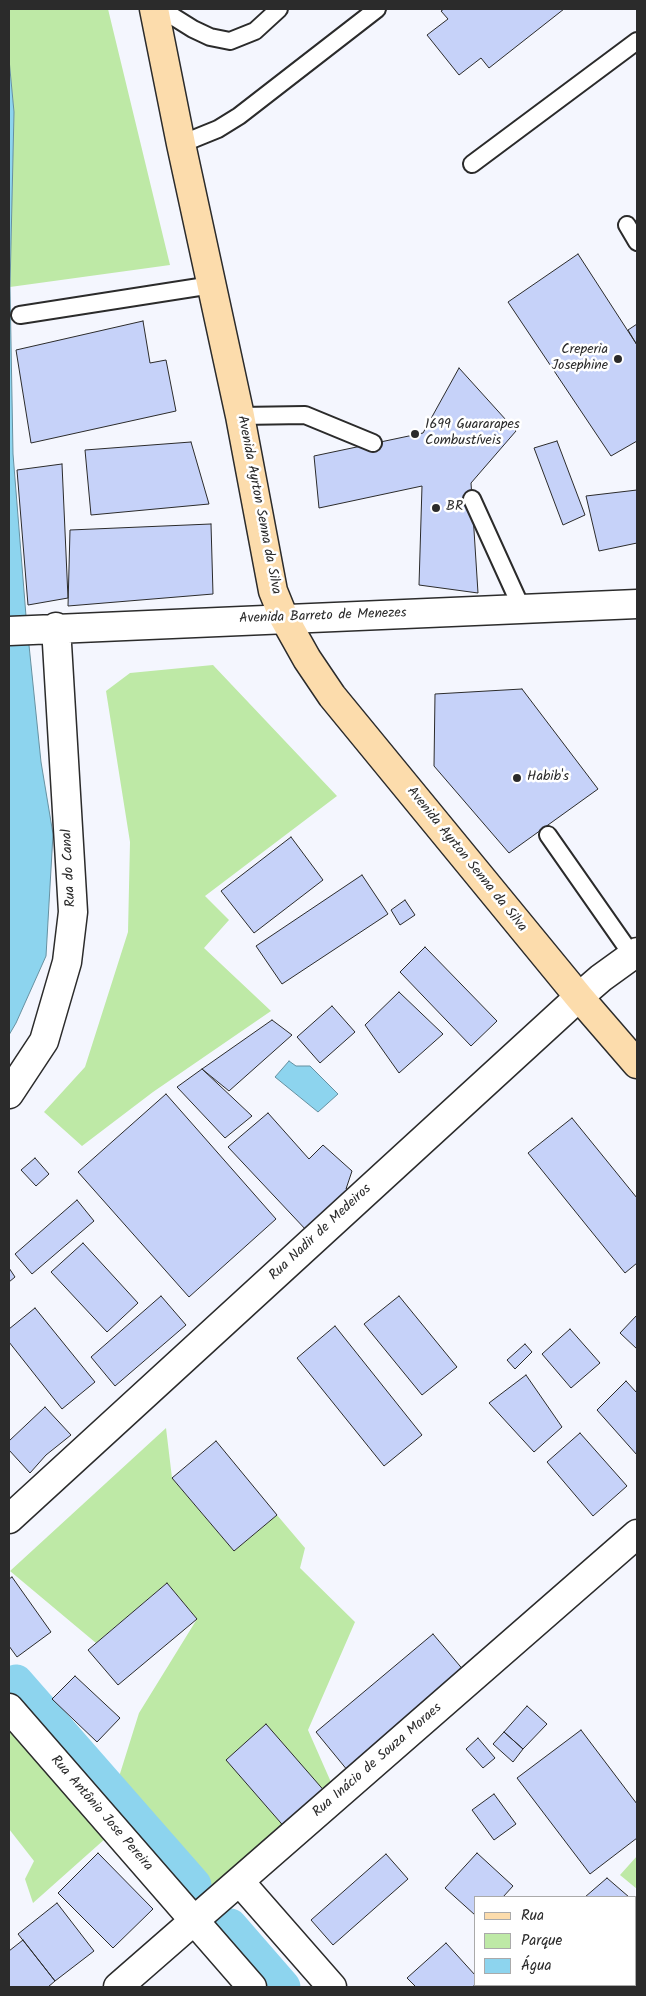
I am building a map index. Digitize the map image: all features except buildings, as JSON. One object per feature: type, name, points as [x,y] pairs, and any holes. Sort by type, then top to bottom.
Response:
[{"type":"main road","name":"Avenida Ayrton Senna da Silva","points":[[154,9],[240,416],[273,591],[284,618],[307,659],[332,696],[579,997],[637,1064]]},
{"type":"street","name":"Avenida Barreto de Menezes","points":[[32,629],[637,604]]},
{"type":"street","name":"Rua do Canal","points":[[9,1094],[44,1041],[67,962],[73,912],[32,629]]},
{"type":"street","name":"Rua Nadir de Medeiros","points":[[9,1519],[579,997],[634,954]]},
{"type":"street","name":"Rua Inácio de Souza Moraes","points":[[118,1987],[637,1534]]},
{"type":"street","name":"Rua Antônio Jose Pereira","points":[[9,1708],[252,1987]]},
{"type":"street","points":[[240,1882],[332,1987]]},
{"type":"lane","points":[[161,9],[201,33],[230,41],[255,31],[279,9]]},
{"type":"lane","points":[[181,144],[218,129],[239,116],[377,9]]},
{"type":"lane","points":[[472,164],[637,42]]},
{"type":"lane","points":[[627,226],[637,242]]},
{"type":"lane","points":[[20,315],[212,286]]},
{"type":"lane","points":[[240,416],[305,415],[373,444]]},
{"type":"lane","points":[[472,499],[522,609]]},
{"type":"lane","points":[[548,835],[634,954]]},
{"type":"green space","points":[[9,9],[108,9],[170,265],[10,287],[14,112],[9,59]]},
{"type":"green space","points":[[213,665],[337,796],[205,896],[229,920],[204,948],[271,1011],[153,1092],[82,1146],[44,1112],[85,1067],[128,932],[130,842],[106,691],[130,673]]},
{"type":"green space","points":[[166,1428],[172,1478],[234,1551],[277,1515],[305,1548],[300,1568],[355,1622],[308,1730],[334,1789],[216,1890],[118,1780],[139,1713],[197,1619],[167,1583],[96,1643],[10,1571]]},
{"type":"green space","points":[[9,1718],[115,1830],[33,1903],[25,1879],[34,1861],[9,1829]]},
{"type":"green space","points":[[637,1856],[637,1889],[620,1875]]},
{"type":"green space","points":[[637,1900],[637,1969],[636,1968]]},
{"type":"water","points":[[9,59],[14,112],[10,287],[13,454],[26,616],[41,762],[53,834],[46,956],[9,1035]]},
{"type":"water","points":[[289,1061],[296,1066],[310,1066],[338,1094],[318,1112],[275,1077]]},
{"type":"waterway","points":[[16,1682],[194,1885]]},
{"type":"waterway","points":[[230,1926],[283,1987]]},
{"type":"place","name":"Creperia Josephine","points":[[618,359]]},
{"type":"place","name":"1699 Guararapes Combustíveis","points":[[415,434]]},
{"type":"place","name":"BR","points":[[436,508]]},
{"type":"place","name":"Habib's","points":[[517,778]]}]
